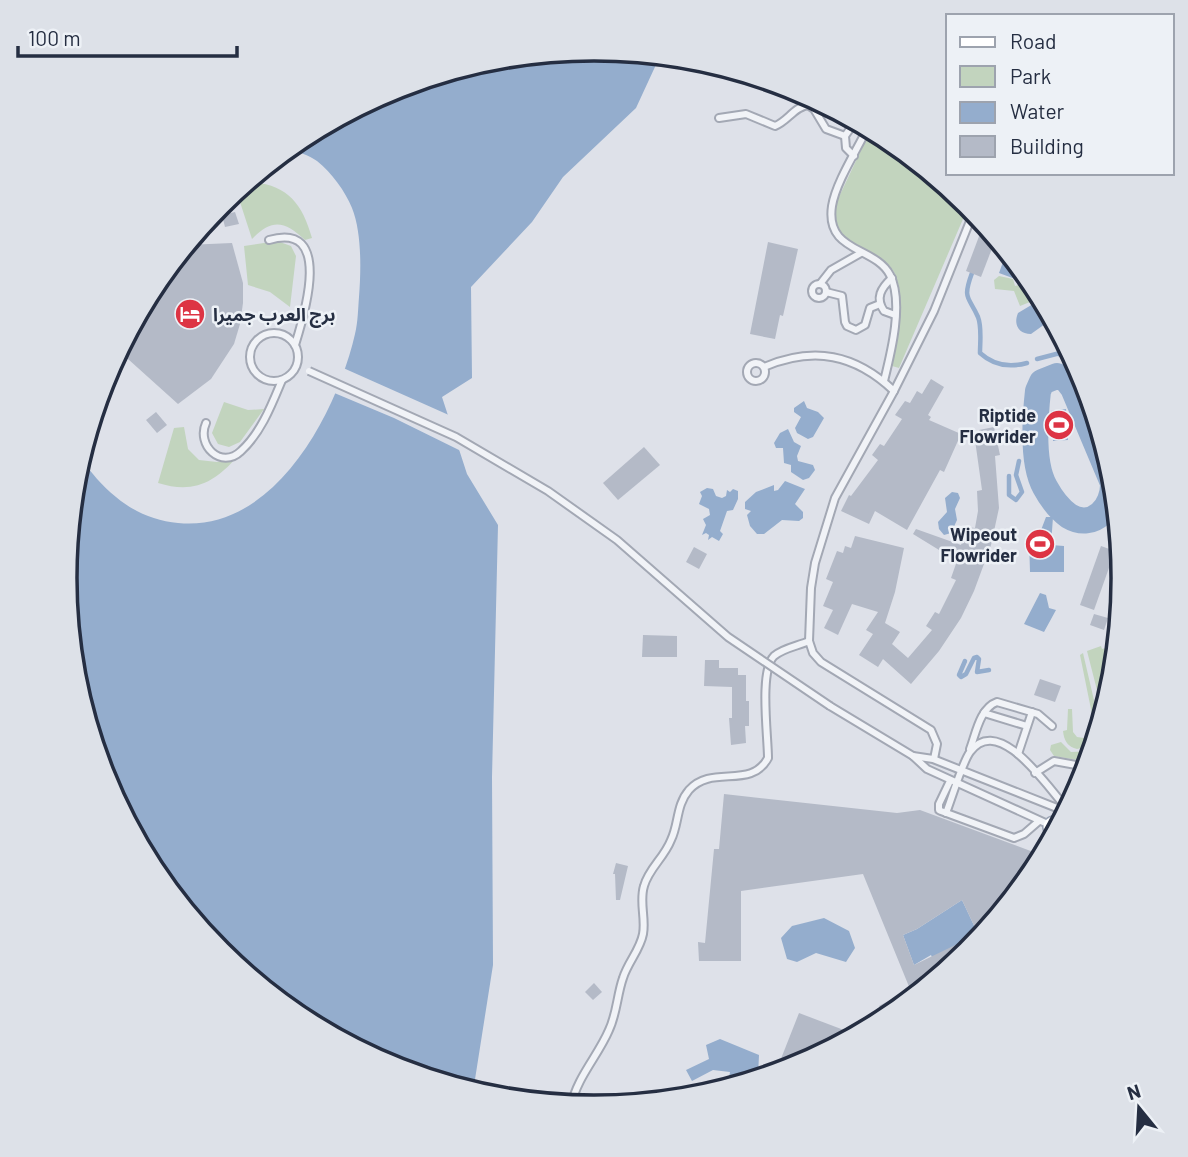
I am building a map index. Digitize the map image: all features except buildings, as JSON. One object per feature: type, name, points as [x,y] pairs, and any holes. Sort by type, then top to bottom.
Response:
[{"type":"lane","points":[[719,118],[746,114],[775,126],[803,106]]},
{"type":"lane","points":[[815,112],[825,129],[845,136]]},
{"type":"lane","points":[[850,129],[845,136],[846,148],[854,156]]},
{"type":"lane","points":[[863,137],[835,196],[832,216],[837,235],[880,263],[892,278],[896,296],[895,314],[884,381]]},
{"type":"lane","points":[[934,759],[937,744],[931,730],[821,662],[808,641],[813,575],[835,498],[934,311],[969,223]]},
{"type":"lane","points":[[206,423],[204,442],[211,452],[223,457],[235,455],[246,446],[263,421],[282,380],[291,374],[297,365],[295,345],[307,298],[307,251],[298,239],[291,236],[269,240]]},
{"type":"lane","points":[[826,292],[821,297],[812,293],[814,286],[820,284],[831,270],[861,253]]},
{"type":"lane","points":[[892,278],[881,288],[880,304],[888,313],[895,314]]},
{"type":"lane","points":[[820,284],[826,288],[826,292]]},
{"type":"lane","points":[[826,292],[842,296],[846,326],[856,330],[865,325],[870,308],[880,304]]},
{"type":"lane","points":[[282,380],[265,380],[256,373],[250,363],[252,346],[260,337],[271,333],[282,334],[295,345]]},
{"type":"lane","points":[[764,367],[804,356],[826,355],[851,362],[884,381],[894,391]]},
{"type":"lane","points":[[297,365],[456,437],[548,491],[617,540],[738,644],[830,706],[913,756],[927,769],[1052,819]]},
{"type":"lane","points":[[573,1095],[614,1017],[623,976],[643,933],[643,888],[650,871],[662,858],[673,838],[681,803],[689,790],[702,780],[716,776],[748,775],[765,764],[768,758],[768,665],[776,654],[808,641]]},
{"type":"lane","points":[[1049,824],[1014,838],[946,813],[954,782],[963,771],[984,713],[992,704],[1003,702],[1032,712],[1052,726]]},
{"type":"lane","points":[[1018,754],[1032,712]]},
{"type":"lane","points":[[984,713],[1027,726]]},
{"type":"lane","points":[[968,755],[978,744],[993,740],[1006,744],[1035,773],[1054,814]]},
{"type":"lane","points":[[913,756],[934,759],[963,771],[1052,818]]},
{"type":"lane","points":[[1035,773],[1054,761],[1076,765]]},
{"type":"green space","points":[[866,139],[909,168],[964,217],[899,368],[892,366],[900,308],[895,274],[888,264],[878,257],[845,239],[838,230],[835,218],[837,201]]},
{"type":"green space","points":[[261,183],[282,191],[303,214],[312,238],[305,240],[285,226],[272,225],[252,239],[240,202]]},
{"type":"green space","points":[[277,241],[291,246],[296,256],[290,307],[270,292],[248,285],[244,246]]},
{"type":"green space","points":[[999,276],[1013,279],[1015,286],[1019,285],[1030,302],[1020,306],[1014,291],[995,289],[994,280]]},
{"type":"green space","points":[[224,402],[248,410],[264,409],[240,442],[229,447],[218,444],[212,433]]},
{"type":"green space","points":[[184,427],[188,449],[199,460],[217,462],[237,457],[220,474],[202,484],[182,487],[158,483],[174,428]]},
{"type":"green space","points":[[1101,646],[1102,649],[1107,648],[1098,694],[1087,651]]},
{"type":"green space","points":[[1083,653],[1095,706],[1093,717],[1080,655]]},
{"type":"green space","points":[[1068,709],[1072,709],[1073,732],[1077,737],[1086,737],[1083,748],[1077,749],[1065,741],[1063,731],[1067,730]]},
{"type":"green space","points":[[1061,742],[1071,752],[1081,752],[1078,760],[1054,756],[1050,750],[1051,745]]},
{"type":"water","points":[[560,62],[628,62],[656,65],[636,108],[563,177],[532,222],[471,287],[472,378],[442,397],[467,474],[498,525],[492,777],[493,965],[475,1082],[396,1056],[335,1026],[279,989],[205,920],[164,866],[130,807],[104,745],[94,712],[81,646],[78,545],[89,469],[116,497],[145,515],[178,523],[212,521],[244,509],[271,488],[296,462],[333,398],[355,334],[360,287],[359,240],[355,218],[338,183],[323,166],[300,153],[365,115],[396,101],[460,79],[493,71]]},
{"type":"water","points":[[1003,262],[1015,279],[999,273]]},
{"type":"water","points":[[1032,304],[1044,324],[1031,334],[1023,332],[1016,321],[1018,313]]},
{"type":"water","points":[[804,401],[807,408],[818,412],[824,418],[813,437],[808,439],[797,433],[795,428],[801,417],[794,412],[794,408]]},
{"type":"water","name":"Riptide Flowrider","points":[[1066,409],[1068,440],[1053,441],[1051,411]]},
{"type":"water","points":[[788,429],[794,442],[801,446],[798,461],[813,465],[815,470],[809,478],[803,480],[791,472],[791,465],[784,463],[783,448],[776,448],[774,443],[780,433]]},
{"type":"water","points":[[785,481],[805,489],[795,504],[803,512],[803,518],[799,521],[782,520],[764,534],[757,534],[750,526],[747,515],[751,511],[745,509],[745,502],[756,492],[774,485],[774,491],[778,490]]},
{"type":"water","points":[[707,488],[713,489],[716,496],[722,498],[726,496],[727,490],[738,491],[733,510],[727,511],[719,541],[712,537],[708,540],[709,535],[706,533],[702,535],[706,525],[703,519],[710,515],[709,509],[699,504],[702,496],[700,492]]},
{"type":"water","points":[[952,492],[958,493],[960,498],[955,509],[957,520],[951,533],[944,535],[938,522],[947,512],[945,498]]},
{"type":"water","name":"Wipeout Flowrider","points":[[1046,517],[1053,517],[1051,545],[1064,546],[1064,572],[1030,572],[1029,538],[1038,538]]},
{"type":"water","points":[[1040,593],[1046,595],[1049,608],[1056,610],[1044,632],[1024,624]]},
{"type":"water","points":[[962,900],[975,928],[935,964],[931,955],[914,965],[903,935]]},
{"type":"water","points":[[824,918],[849,931],[855,948],[846,962],[816,953],[797,962],[787,959],[781,938],[792,926]]},
{"type":"water","points":[[720,1039],[759,1055],[758,1069],[729,1078],[730,1072],[713,1070],[692,1081],[686,1070],[709,1059],[706,1045]]},
{"type":"pier","points":[[341,367],[451,416],[463,452],[394,418],[332,392]]},
{"type":"waterway","points":[[972,273],[967,293],[979,321],[980,353],[1002,364],[1027,363]]},
{"type":"waterway","points":[[1037,359],[1059,353]]},
{"type":"waterway","points":[[1057,376],[1066,379],[1073,388],[1086,420]]},
{"type":"waterway","points":[[1057,376],[1042,382],[1038,391],[1035,427],[1036,454],[1041,477],[1053,499],[1069,516],[1087,520],[1101,514],[1106,507]]},
{"type":"waterway","points":[[1009,476],[1009,495],[1016,500],[1022,492],[1016,475],[1019,461]]},
{"type":"waterway","points":[[965,661],[959,675],[961,677],[977,657],[977,672],[989,670]]},
{"type":"place","name":"برج العرب جميرا","points":[[190,314]]},
{"type":"place","name":"Riptide Flowrider","points":[[1059,425]]},
{"type":"place","name":"Wipeout Flowrider","points":[[1040,544]]}]
